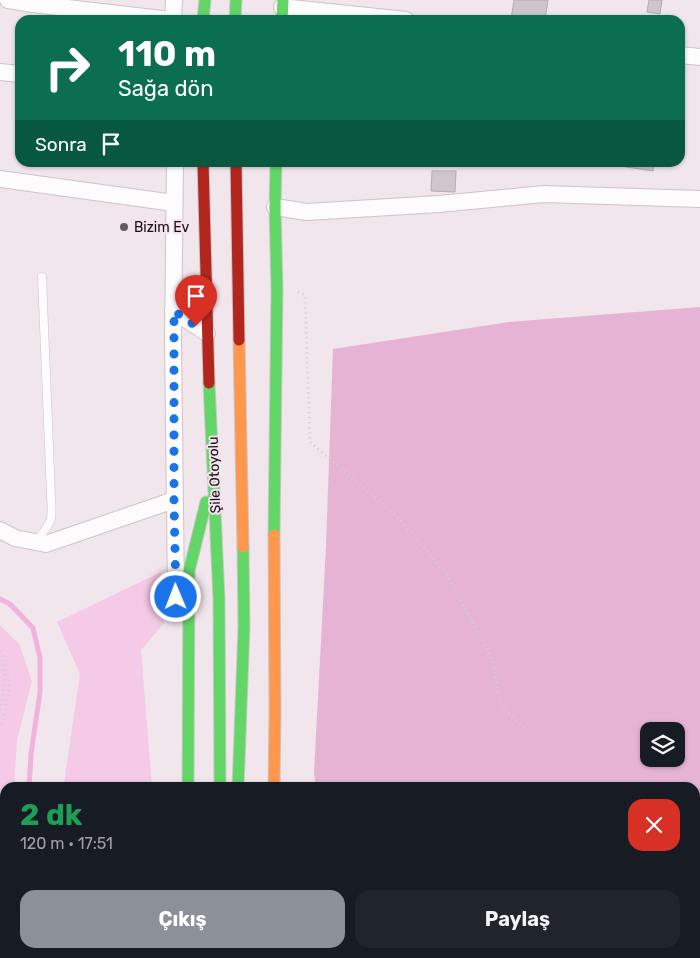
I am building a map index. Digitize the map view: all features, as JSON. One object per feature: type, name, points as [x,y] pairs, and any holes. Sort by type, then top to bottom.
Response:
[{"type":"main road","points":[[204,15],[205,0]]},
{"type":"main road","points":[[235,15],[236,0]]},
{"type":"main road","name":"Şile Otoyolu","points":[[203,167],[219,599],[220,782]]},
{"type":"main road","name":"Şile Otoyolu","points":[[236,167],[244,627],[238,782]]},
{"type":"main road","points":[[274,782],[276,167]]},
{"type":"main road","points":[[188,782],[189,571],[214,471]]},
{"type":"main road","points":[[263,769],[275,713]]},
{"type":"street","points":[[8,0],[129,15]]},
{"type":"street","points":[[172,15],[174,0]]},
{"type":"street","points":[[282,9],[350,15]]},
{"type":"street","points":[[685,56],[700,57]]},
{"type":"street","points":[[0,72],[15,74]]},
{"type":"street","points":[[175,167],[174,500],[176,597]]},
{"type":"street","points":[[0,179],[174,203]]},
{"type":"street","points":[[275,207],[307,212],[439,204],[544,194],[700,199]]},
{"type":"street","points":[[174,311],[208,333]]},
{"type":"street","points":[[0,530],[15,538],[46,544],[174,500]]},
{"type":"lane","points":[[35,542],[50,524],[52,515],[42,277]]},
{"type":"path","points":[[277,283],[305,295],[310,442],[397,516],[448,576],[493,660],[499,701],[511,716],[526,729]]},
{"type":"path","points":[[0,651],[6,664],[9,678],[7,702],[0,729]]},
{"type":"path","points":[[0,660],[5,681],[0,710]]},
{"type":"shaded area","points":[[700,307],[700,782],[315,782],[314,773],[326,546],[333,349],[509,322]]},
{"type":"shaded area","points":[[161,572],[164,623],[141,650],[152,782],[64,782],[80,674],[57,622]]},
{"type":"shaded area","points":[[0,625],[19,644],[32,681],[17,740],[14,782],[0,782]]},
{"type":"building","points":[[514,0],[548,0],[546,15],[512,15]]},
{"type":"building","points":[[649,0],[662,0],[660,14],[647,12]]},
{"type":"building","points":[[627,167],[653,167],[653,171]]},
{"type":"building","points":[[432,171],[456,171],[455,192],[431,191]]},
{"type":"waterway","points":[[0,599],[10,604],[33,628],[40,658],[40,692],[31,754],[29,782]]},
{"type":"traffic: fast","points":[[204,15],[205,0]]},
{"type":"traffic: fast","points":[[235,15],[236,0]]},
{"type":"traffic: fast","points":[[282,15],[283,0]]},
{"type":"traffic: fast","points":[[275,207],[276,167]]},
{"type":"traffic: fast","points":[[274,535],[277,289],[275,207]]},
{"type":"traffic: fast","points":[[209,383],[219,599],[220,782]]},
{"type":"traffic: fast","points":[[188,782],[189,571],[206,502]]},
{"type":"traffic: fast","points":[[238,782],[244,627],[243,547]]},
{"type":"traffic: slow","points":[[239,340],[243,547]]},
{"type":"traffic: slow","points":[[274,535],[274,782]]},
{"type":"traffic: jam","points":[[203,167],[209,383]]},
{"type":"traffic: jam","points":[[236,167],[239,340]]},
{"type":"place","name":"Bizim Ev","points":[[124,227]]},
{"type":"route","points":[[176,597],[174,311],[196,326]]}]
